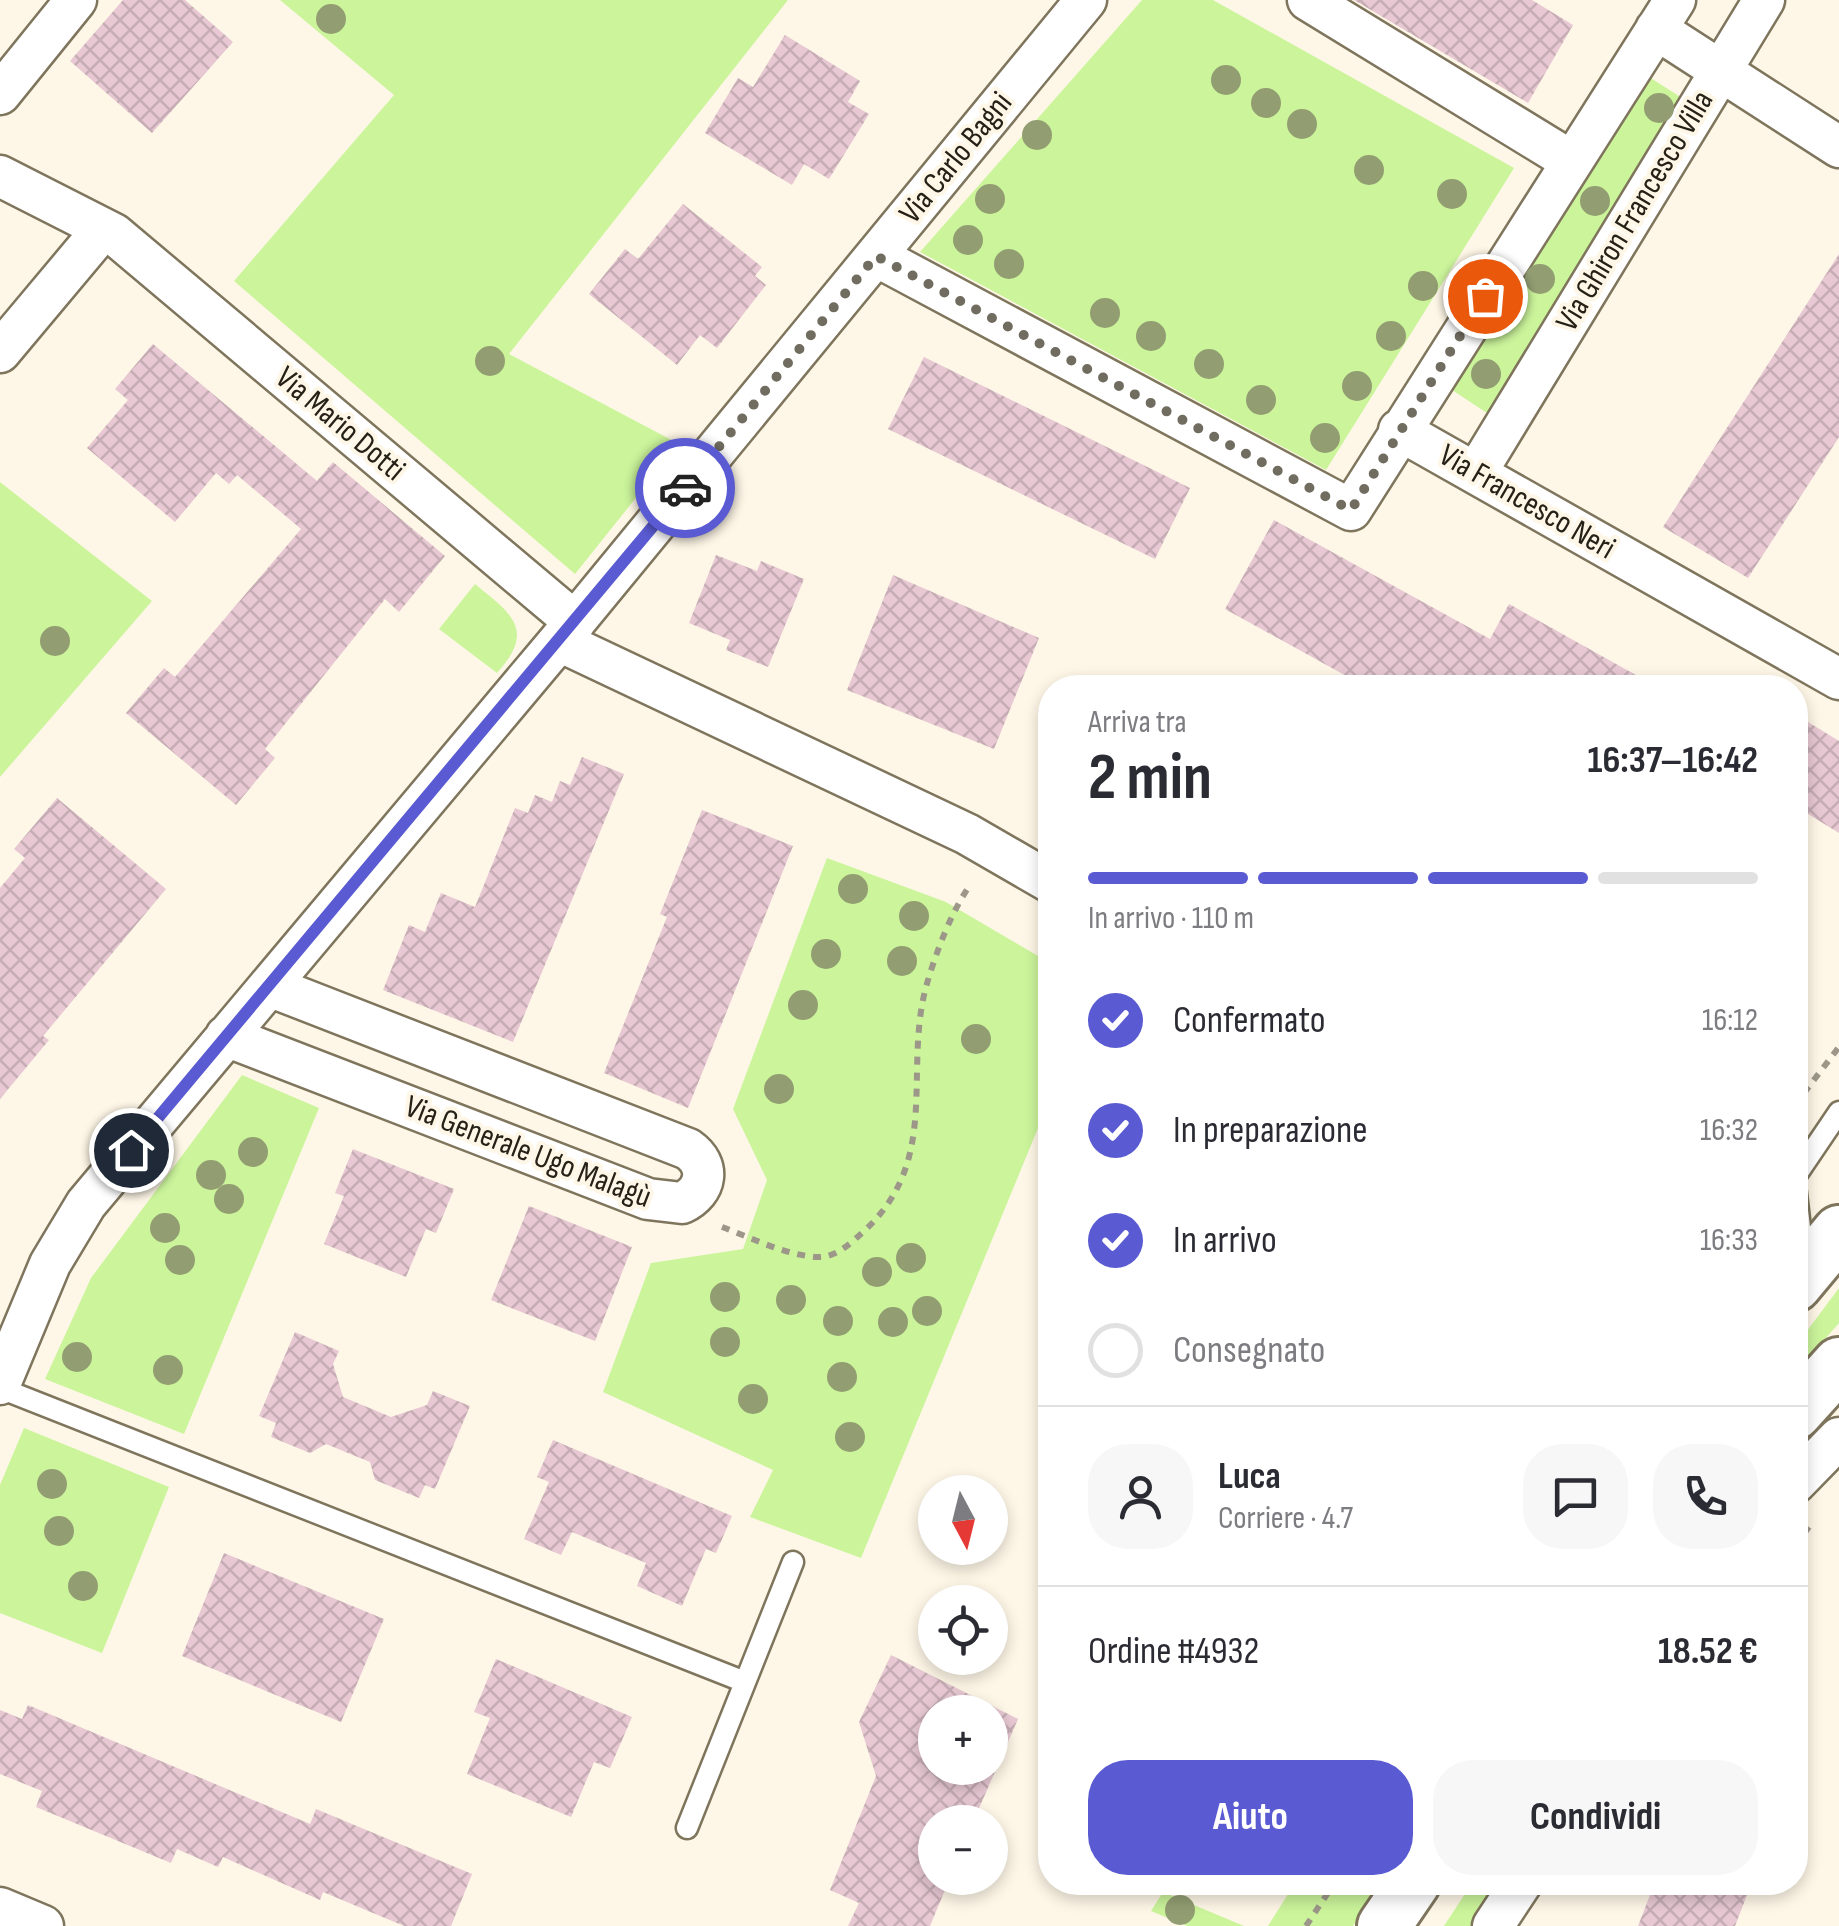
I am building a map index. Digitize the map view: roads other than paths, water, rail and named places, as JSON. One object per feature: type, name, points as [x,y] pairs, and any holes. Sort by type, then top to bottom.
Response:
[{"type":"street","points":[[0,94],[76,0]]},
{"type":"street","name":"Via Carlo Bagni","points":[[567,632],[1086,0]]},
{"type":"street","points":[[1308,0],[1571,161]]},
{"type":"street","name":"Via Ghiron Francesco Villa","points":[[1476,473],[1764,0]]},
{"type":"street","points":[[1399,430],[1665,14],[1720,70],[1839,147]]},
{"type":"street","name":"Via Mario Dotti","points":[[0,176],[103,229],[567,632]]},
{"type":"street","points":[[0,352],[103,229]]},
{"type":"street","name":"Via Francesco Neri","points":[[876,256],[1351,510],[1399,430],[1839,680]]},
{"type":"street","points":[[0,1386],[50,1264],[86,1204],[567,632],[1038,875]]},
{"type":"street","name":"Via Generale Ugo Malagù","points":[[226,1036],[648,1199],[673,1204],[696,1195],[704,1176],[696,1154],[268,986]]},
{"type":"street","points":[[1808,1269],[1839,1232]]},
{"type":"street","points":[[1808,1398],[1839,1364]]},
{"type":"street","points":[[1808,1469],[1839,1438]]},
{"type":"street","points":[[1384,1926],[1405,1895]]},
{"type":"street","points":[[1493,1926],[1513,1895]]},
{"type":"street","points":[[0,1908],[43,1926]]},
{"type":"lane","points":[[1808,1161],[1839,1112]]},
{"type":"lane","points":[[0,1386],[746,1682]]},
{"type":"lane","points":[[687,1828],[793,1562]]}]
